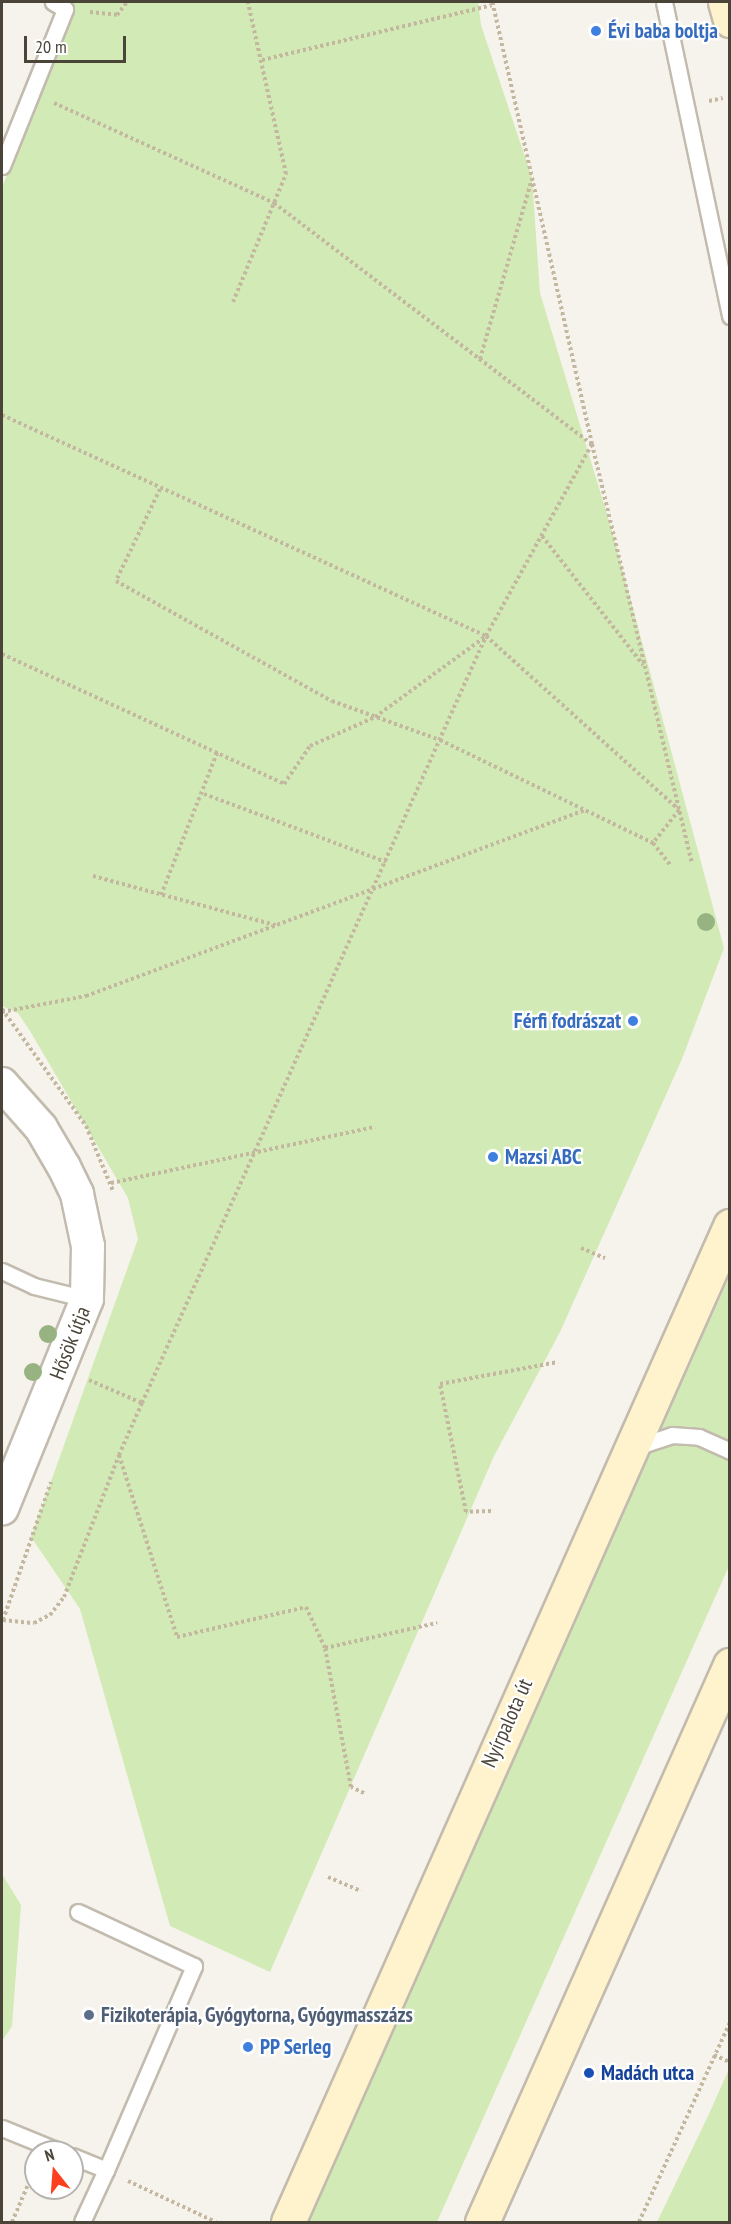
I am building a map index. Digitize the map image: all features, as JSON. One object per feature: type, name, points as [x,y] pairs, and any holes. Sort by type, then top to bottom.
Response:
[{"type":"main road","points":[[725,2],[729,20]]},
{"type":"main road","name":"Nyírpalota út","points":[[288,2223],[729,1226]]},
{"type":"main road","points":[[482,2223],[729,1665]]},
{"type":"street","name":"Hősök útja","points":[[2,1084],[41,1128],[77,1194],[88,1246],[87,1299],[2,1508]]},
{"type":"lane","points":[[664,2],[729,316]]},
{"type":"lane","points":[[2,166],[32,92],[59,5]]},
{"type":"lane","points":[[2,1271],[87,1299]]},
{"type":"lane","points":[[630,1449],[672,1435],[699,1437],[729,1451]]},
{"type":"lane","points":[[78,1912],[194,1966],[82,2223]]},
{"type":"lane","points":[[2,2128],[32,2140]]},
{"type":"lane","points":[[84,2161],[106,2170]]},
{"type":"path","points":[[59,5],[117,15],[127,2]]},
{"type":"path","points":[[233,302],[286,174],[248,2]]},
{"type":"path","points":[[262,60],[492,3],[592,444],[691,861]]},
{"type":"path","points":[[32,92],[274,203],[592,444]]},
{"type":"path","points":[[480,359],[532,178]]},
{"type":"path","points":[[2,415],[486,636],[679,810]]},
{"type":"path","points":[[2,1620],[34,1623],[50,1615],[64,1597],[119,1455],[486,636],[592,444]]},
{"type":"path","points":[[160,489],[116,581],[332,701],[440,740],[653,843],[671,866]]},
{"type":"path","points":[[542,536],[645,668]]},
{"type":"path","points":[[2,654],[284,784],[310,746],[375,717],[486,636]]},
{"type":"path","points":[[161,895],[204,794],[217,753]]},
{"type":"path","points":[[204,794],[386,862]]},
{"type":"path","points":[[2,1012],[86,996],[372,893],[585,810]]},
{"type":"path","points":[[653,843],[679,810]]},
{"type":"path","points":[[93,876],[278,926]]},
{"type":"path","points":[[77,1194],[257,1149],[375,1127]]},
{"type":"path","points":[[581,1248],[605,1258]]},
{"type":"path","points":[[491,1511],[466,1512],[440,1384],[558,1362]]},
{"type":"path","points":[[60,1368],[142,1403]]},
{"type":"path","points":[[119,1455],[177,1637],[306,1607],[325,1648],[351,1787],[364,1793]]},
{"type":"path","points":[[325,1648],[437,1623]]},
{"type":"path","points":[[328,1877],[361,1890]]},
{"type":"path","points":[[639,2223],[729,2022]]},
{"type":"path","points":[[714,2055],[729,2062]]},
{"type":"path","points":[[106,2170],[216,2223]]},
{"type":"path","points":[[12,2223],[24,2194]]},
{"type":"green space","points":[[72,2],[478,2],[481,25],[532,178],[540,293],[613,534],[724,948],[682,1059],[560,1332],[494,1456],[270,1972],[170,1926],[80,1609],[31,1537],[138,1239],[128,1198],[30,1031],[18,1013],[2,1006],[2,188]]},
{"type":"green space","points":[[729,1277],[729,1566],[437,2222],[308,2222]]},
{"type":"green space","points":[[2,1874],[21,1905],[12,2026],[2,2041]]},
{"type":"green space","points":[[729,2069],[729,2222],[657,2222],[709,2114]]},
{"type":"place","name":"Évi baba boltja","points":[[596,31]]},
{"type":"place","name":"Férfi fodrászat","points":[[633,1021]]},
{"type":"place","name":"Mazsi ABC","points":[[493,1157]]},
{"type":"place","name":"Fizikoterápia, Gyógytorna, Gyógymasszázs","points":[[89,2015]]},
{"type":"place","name":"PP Serleg","points":[[248,2047]]},
{"type":"place","name":"Madách utca","points":[[589,2073]]}]
